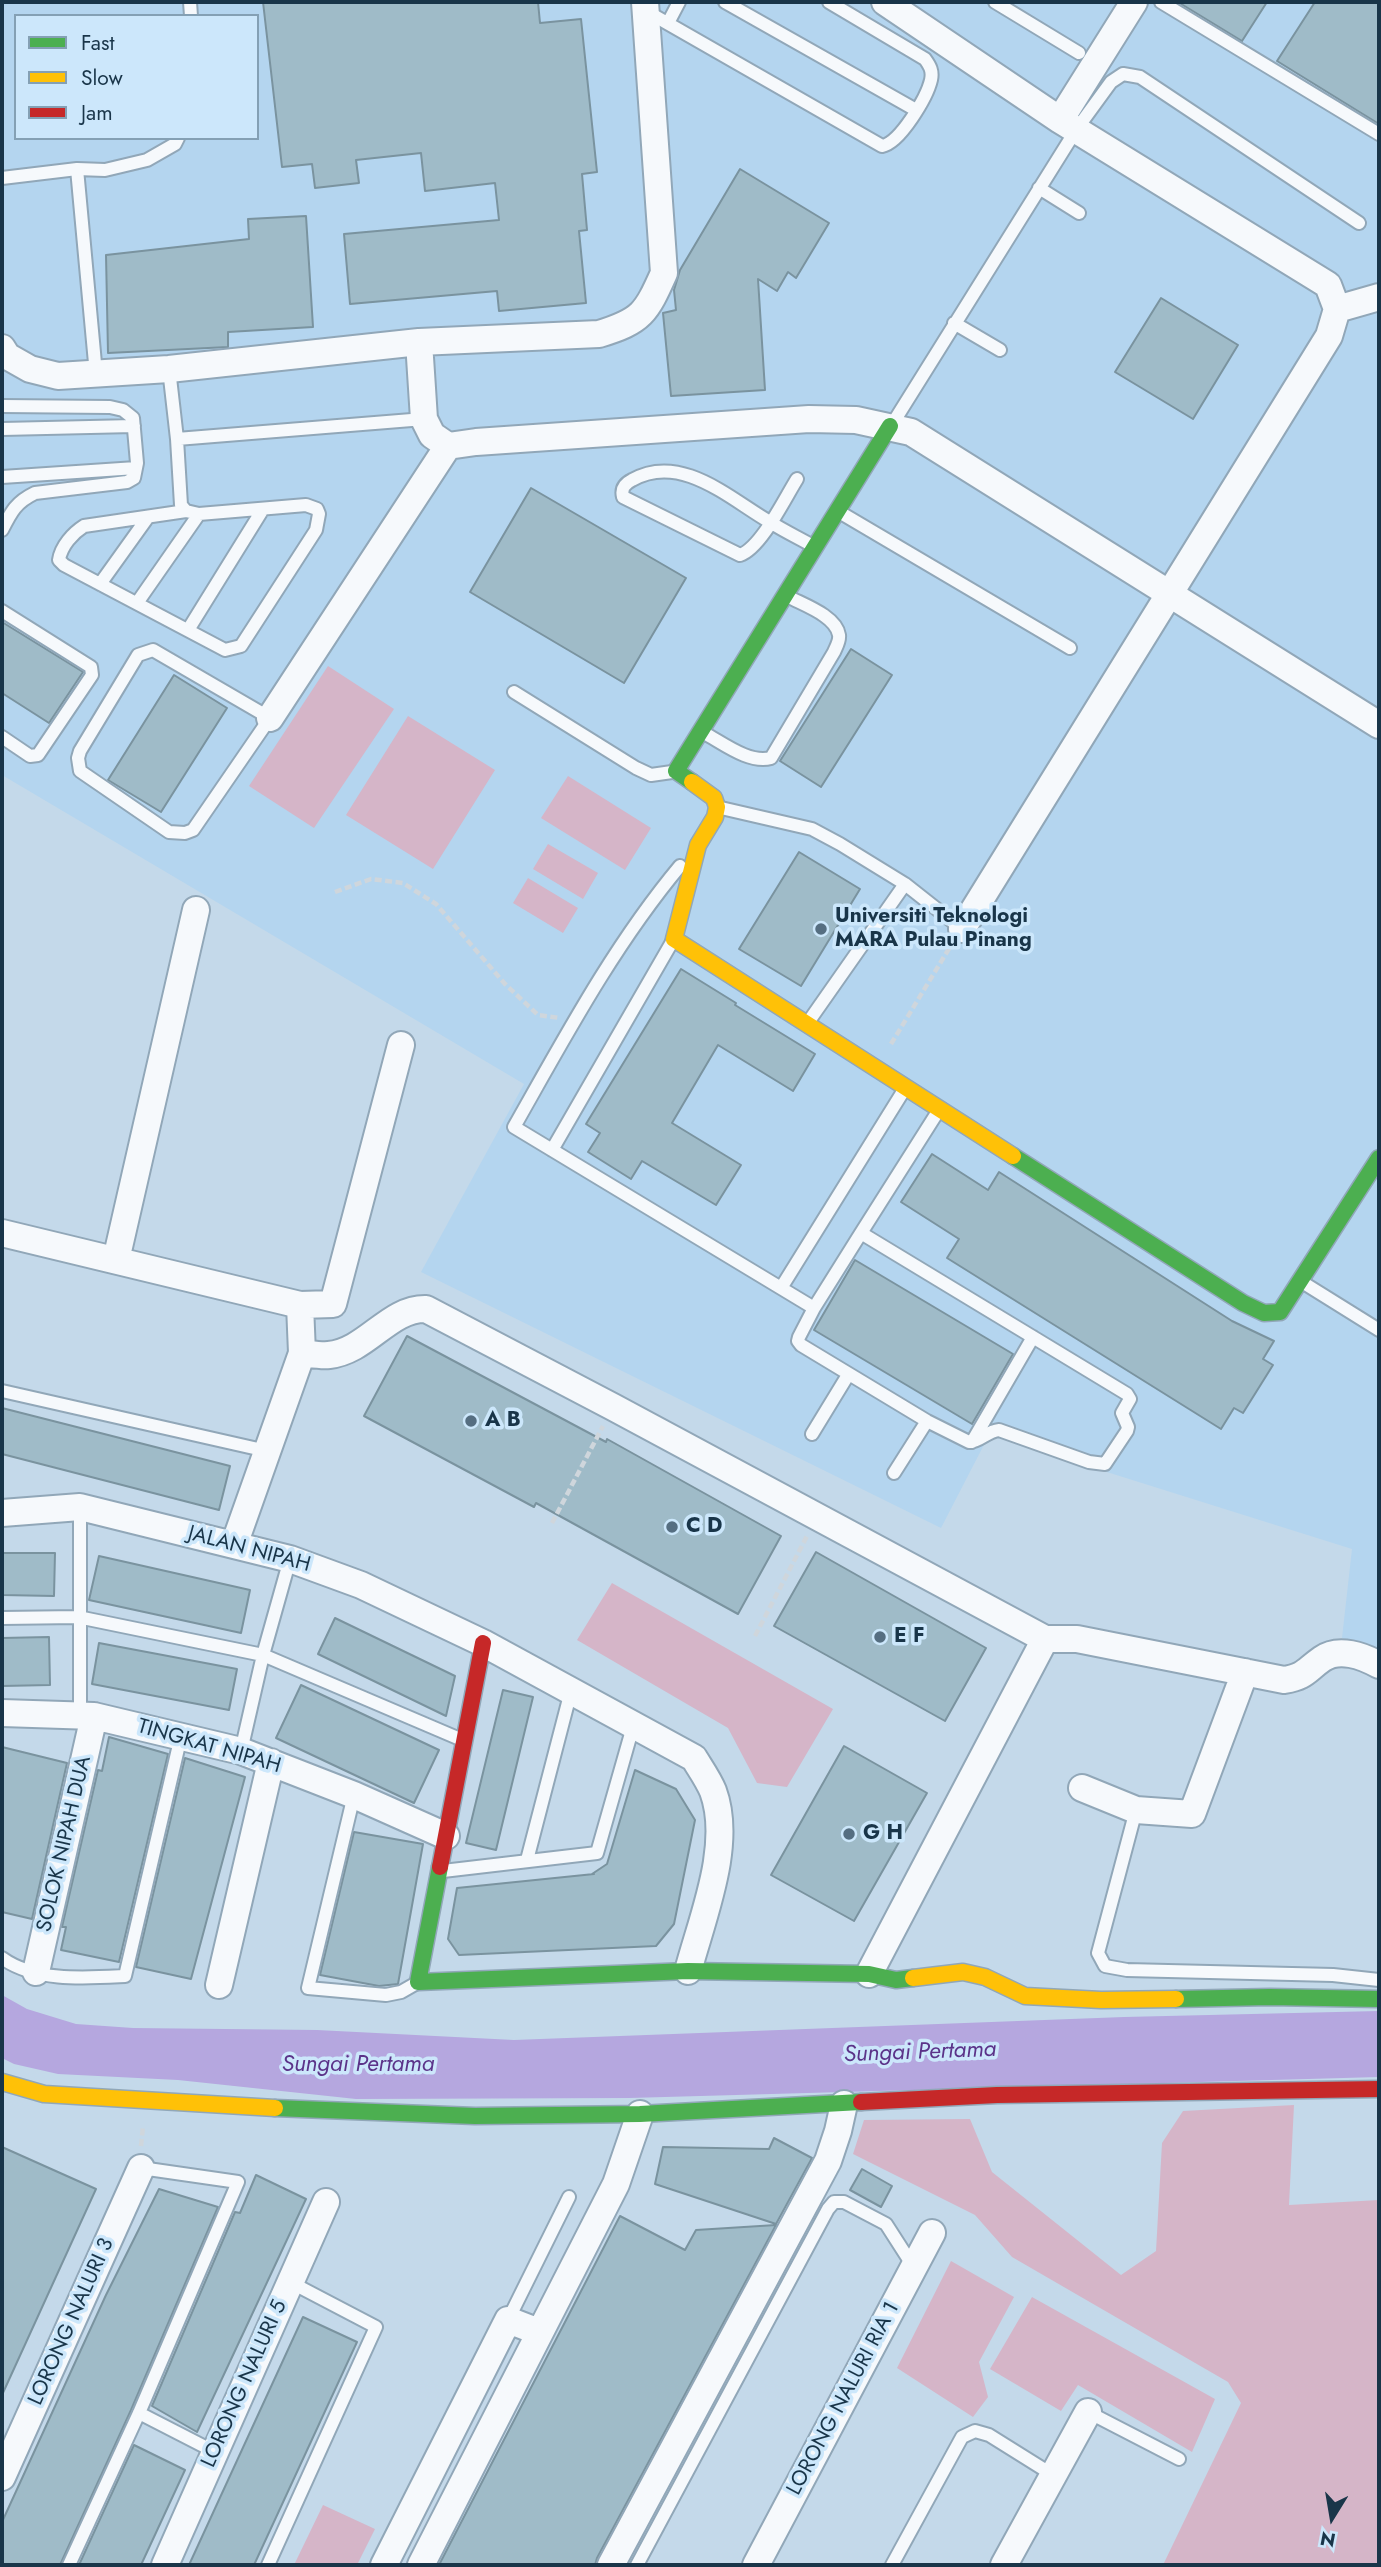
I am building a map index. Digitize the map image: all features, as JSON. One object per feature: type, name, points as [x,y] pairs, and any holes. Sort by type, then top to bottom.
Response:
[{"type":"street","points":[[885,2],[1068,125],[1328,285],[1337,309],[1329,336],[962,929]]},
{"type":"street","points":[[1068,125],[1134,2]]},
{"type":"street","points":[[2,348],[7,356],[30,369],[58,376],[169,369],[419,342],[599,334],[628,325],[649,307],[664,273],[653,12]]},
{"type":"street","points":[[1337,309],[1379,297]]},
{"type":"street","points":[[419,342],[424,419],[432,435],[448,446],[809,419],[856,420],[911,432],[1379,725]]},
{"type":"street","points":[[890,426],[676,771],[715,798],[717,807],[715,817],[698,845],[674,939],[1243,1303],[1264,1313],[1280,1312],[1379,1158]]},
{"type":"street","points":[[270,718],[448,446]]},
{"type":"street","points":[[116,1260],[196,910]]},
{"type":"street","points":[[2,1233],[300,1305],[333,1304],[401,1045]]},
{"type":"street","points":[[234,1545],[302,1353],[300,1305]]},
{"type":"street","points":[[302,1353],[329,1355],[353,1348],[412,1308],[426,1309],[1045,1639],[1077,1639],[1284,1679],[1301,1676],[1325,1657],[1346,1653],[1379,1665]]},
{"type":"street","name":"JALAN NIPAH","points":[[2,1513],[80,1507],[290,1559],[361,1585],[483,1643],[694,1758],[713,1792],[720,1831],[715,1872],[688,1971]]},
{"type":"street","points":[[869,1974],[1045,1639]]},
{"type":"street","points":[[483,1643],[418,1982],[688,1971],[869,1974],[897,1980],[963,1972],[985,1977],[1025,1996],[1038,1997],[1101,2000],[1270,1997],[1379,1999]]},
{"type":"street","points":[[1082,1788],[1136,1810],[1192,1814],[1245,1672]]},
{"type":"street","name":"TINGKAT NIPAH","points":[[2,1713],[87,1715],[241,1751],[354,1795],[446,1836]]},
{"type":"street","name":"SOLOK NIPAH DUA","points":[[36,1972],[87,1715]]},
{"type":"street","points":[[219,1985],[271,1762]]},
{"type":"street","points":[[2,2082],[44,2094],[364,2113],[461,2116],[640,2114],[997,2095],[1379,2089]]},
{"type":"street","points":[[611,2565],[717,2390],[828,2161],[844,2104]]},
{"type":"street","points":[[421,2565],[616,2184],[640,2114]]},
{"type":"street","name":"LORONG NALURI 3","points":[[2,2477],[141,2168]]},
{"type":"street","name":"LORONG NALURI 5","points":[[165,2565],[326,2202]]},
{"type":"street","name":"LORONG NALURI RIA 1","points":[[756,2565],[932,2233]]},
{"type":"street","points":[[384,2565],[508,2320],[539,2332]]},
{"type":"street","points":[[1004,2565],[1088,2412]]},
{"type":"lane","points":[[653,12],[679,2]]},
{"type":"lane","points":[[725,2],[916,110]]},
{"type":"lane","points":[[653,12],[882,146],[889,145],[898,137],[916,110],[931,81],[932,69],[925,59],[829,2]]},
{"type":"lane","points":[[995,2],[1079,53]]},
{"type":"lane","points":[[1161,2],[1379,134]]},
{"type":"lane","points":[[890,426],[1039,188],[1068,125],[1111,82],[1123,74],[1140,78],[1359,223]]},
{"type":"lane","points":[[2,178],[77,169],[105,170],[147,160],[175,144],[177,140]]},
{"type":"lane","points":[[77,169],[96,374]]},
{"type":"lane","points":[[1039,188],[1079,213]]},
{"type":"lane","points":[[954,323],[1000,350]]},
{"type":"lane","points":[[169,369],[181,505],[193,513]]},
{"type":"lane","points":[[2,406],[110,407],[123,410],[133,418],[136,468],[134,478],[127,482],[35,493],[22,499],[15,505],[2,530]]},
{"type":"lane","points":[[177,439],[424,419]]},
{"type":"lane","points":[[2,429],[134,426]]},
{"type":"lane","points":[[2,477],[136,468]]},
{"type":"lane","points":[[797,479],[769,522],[748,552],[740,555],[623,497],[622,490],[628,482],[639,476],[661,470],[688,476],[711,484],[769,522],[815,547]]},
{"type":"lane","points":[[306,505],[317,509],[319,514],[316,530],[241,646],[225,650],[64,565],[59,559],[60,552],[76,531],[84,526],[193,513],[306,505]]},
{"type":"lane","points":[[188,630],[263,509]]},
{"type":"lane","points":[[838,511],[1070,648]]},
{"type":"lane","points":[[137,603],[193,513]]},
{"type":"lane","points":[[100,584],[148,517]]},
{"type":"lane","points":[[701,731],[748,756],[762,760],[771,758],[839,640],[839,633],[830,620],[786,595]]},
{"type":"lane","points":[[2,611],[91,667],[92,675],[38,755],[30,756],[2,737]]},
{"type":"lane","points":[[145,651],[158,652],[270,718],[193,830],[185,833],[169,832],[80,771],[78,765],[80,751],[138,655],[145,651]]},
{"type":"lane","points":[[514,692],[636,768],[651,775],[676,771]]},
{"type":"lane","points":[[717,807],[812,829],[905,884],[962,929]]},
{"type":"lane","points":[[698,845],[651,901],[575,1020],[514,1127],[814,1308]]},
{"type":"lane","points":[[806,1025],[905,884]]},
{"type":"lane","points":[[552,1150],[674,939]]},
{"type":"lane","points":[[781,1288],[905,1088]]},
{"type":"lane","points":[[862,1233],[1127,1394],[1129,1404],[1122,1413],[1127,1431],[1105,1464],[1089,1462],[999,1430],[972,1442],[927,1421],[848,1375],[798,1341],[814,1308],[939,1110]]},
{"type":"lane","points":[[1300,1281],[1379,1330]]},
{"type":"lane","points":[[972,1442],[1033,1337]]},
{"type":"lane","points":[[812,1434],[848,1375]]},
{"type":"lane","points":[[2,1391],[267,1451]]},
{"type":"lane","points":[[894,1473],[927,1421]]},
{"type":"lane","points":[[80,1507],[79,1616],[87,1715]]},
{"type":"lane","points":[[241,1751],[263,1655],[290,1559]]},
{"type":"lane","points":[[2,1618],[79,1616],[263,1655],[464,1740]]},
{"type":"lane","points":[[527,1860],[571,1689]]},
{"type":"lane","points":[[439,1871],[597,1853],[634,1723]]},
{"type":"lane","points":[[2,1958],[36,1972],[76,1978],[125,1976],[181,1736]]},
{"type":"lane","points":[[354,1795],[309,1988],[386,1995],[401,1992],[418,1982]]},
{"type":"lane","points":[[1136,1810],[1098,1953],[1105,1966],[1126,1970],[1333,1975],[1379,1980]]},
{"type":"lane","points":[[69,2565],[139,2413],[238,2182],[141,2168]]},
{"type":"lane","points":[[508,2320],[569,2197]]},
{"type":"lane","points":[[637,2565],[717,2390],[834,2202],[844,2202],[887,2224],[914,2267]]},
{"type":"lane","points":[[268,2565],[376,2327],[290,2282]]},
{"type":"lane","points":[[1088,2412],[1179,2459]]},
{"type":"lane","points":[[139,2413],[215,2452]]},
{"type":"lane","points":[[892,2565],[962,2437],[975,2431],[989,2435],[1053,2475]]},
{"type":"path","points":[[335,892],[371,879],[403,883],[436,904],[505,984],[538,1015],[575,1020]]},
{"type":"path","points":[[875,1069],[962,929]]},
{"type":"path","points":[[552,1523],[613,1407]]},
{"type":"path","points":[[755,1636],[817,1517]]},
{"type":"path","points":[[141,2168],[146,2100]]},
{"type":"shaded area","name":"Universiti Teknologi MARA Pulau Pinang","points":[[2,2],[1379,2],[1379,1650],[1342,1638],[1352,1549],[989,1435],[941,1528],[421,1272],[524,1084],[2,775]]},
{"type":"shaded area","points":[[328,666],[394,709],[314,828],[249,786]]},
{"type":"shaded area","points":[[408,716],[495,770],[433,869],[346,815]]},
{"type":"shaded area","points":[[568,776],[651,828],[625,870],[541,818]]},
{"type":"shaded area","points":[[548,844],[598,873],[583,899],[533,869]]},
{"type":"shaded area","points":[[528,878],[578,908],[563,933],[513,903]]},
{"type":"shaded area","points":[[612,1583],[833,1709],[787,1787],[757,1783],[728,1728],[577,1640]]},
{"type":"shaded area","points":[[1294,2105],[1289,2205],[1379,2200],[1379,2565],[1163,2565],[1241,2403],[1228,2382],[1012,2257],[975,2215],[853,2154],[864,2120],[970,2119],[992,2172],[1121,2275],[1156,2251],[1162,2143],[1183,2111]]},
{"type":"shaded area","points":[[951,2261],[1014,2297],[979,2362],[988,2397],[973,2417],[897,2368]]},
{"type":"shaded area","points":[[1032,2297],[1215,2399],[1192,2452],[1078,2385],[1061,2411],[990,2369]]},
{"type":"shaded area","points":[[323,2505],[375,2529],[357,2565],[294,2565]]},
{"type":"water","name":"Sungai Pertama","points":[[2,1995],[27,2009],[76,2024],[133,2028],[317,2030],[514,2040],[1124,2017],[1379,2011],[1379,2077],[629,2098],[356,2099],[178,2080],[58,2074],[14,2064],[2,2058]]},
{"type":"building","points":[[263,2],[538,2],[540,23],[581,19],[597,172],[582,174],[587,230],[579,231],[586,303],[499,311],[497,291],[350,304],[344,234],[499,220],[495,183],[425,191],[421,153],[356,160],[359,183],[315,188],[312,164],[282,167]]},
{"type":"building","points":[[1178,2],[1267,2],[1242,41]]},
{"type":"building","points":[[1315,2],[1379,2],[1379,124],[1277,61]]},
{"type":"building","points":[[740,169],[829,223],[796,278],[788,272],[777,291],[758,279],[765,390],[671,396],[663,313],[676,310],[674,290],[680,270]]},
{"type":"building","points":[[306,216],[313,327],[228,332],[228,347],[108,353],[106,255],[249,239],[248,219]]},
{"type":"building","points":[[1161,298],[1238,345],[1193,419],[1115,372]]},
{"type":"building","points":[[531,488],[686,578],[624,683],[470,592]]},
{"type":"building","points":[[2,622],[83,672],[49,723],[2,693]]},
{"type":"building","points":[[851,649],[892,675],[821,787],[780,761]]},
{"type":"building","points":[[174,675],[227,708],[161,812],[108,780]]},
{"type":"building","points":[[799,852],[860,889],[801,986],[739,949]]},
{"type":"building","points":[[681,969],[815,1054],[793,1091],[718,1045],[672,1123],[741,1165],[716,1205],[642,1161],[631,1179],[588,1152],[600,1133],[586,1124]]},
{"type":"building","points":[[932,1154],[988,1190],[999,1172],[1232,1321],[1274,1341],[1263,1359],[1273,1365],[1243,1413],[1234,1408],[1221,1429],[947,1258],[959,1239],[901,1202]]},
{"type":"building","points":[[855,1260],[1013,1354],[972,1424],[814,1330]]},
{"type":"building","points":[[407,1336],[606,1442],[607,1439],[781,1536],[738,1614],[536,1503],[534,1507],[364,1416]]},
{"type":"building","points":[[2,1408],[230,1466],[219,1510],[2,1454]]},
{"type":"building","name":"E F","points":[[816,1552],[986,1648],[945,1721],[774,1626]]},
{"type":"building","points":[[2,1553],[55,1553],[54,1596],[2,1595]]},
{"type":"building","points":[[99,1556],[250,1590],[241,1633],[89,1600]]},
{"type":"building","points":[[335,1618],[455,1676],[446,1716],[318,1654]]},
{"type":"building","points":[[49,1637],[50,1685],[2,1686],[2,1638]]},
{"type":"building","points":[[99,1643],[237,1669],[229,1710],[92,1684]]},
{"type":"building","points":[[301,1685],[439,1750],[414,1803],[276,1738]]},
{"type":"building","points":[[503,1690],[533,1697],[496,1850],[466,1843]]},
{"type":"building","points":[[109,1737],[168,1754],[119,1962],[61,1950],[66,1927],[62,1927],[98,1770],[102,1771]]},
{"type":"building","name":"G H","points":[[844,1746],[927,1793],[854,1921],[771,1875]]},
{"type":"building","points":[[2,1747],[67,1763],[32,1919],[2,1912]]},
{"type":"building","points":[[185,1758],[245,1777],[191,1979],[136,1967]]},
{"type":"building","points":[[635,1770],[676,1789],[695,1820],[674,1924],[656,1946],[459,1955],[448,1939],[457,1888],[594,1874],[607,1864]]},
{"type":"building","points":[[354,1832],[423,1844],[398,1984],[379,1986],[320,1975]]},
{"type":"building","points":[[774,2138],[812,2158],[776,2224],[655,2184],[663,2147],[769,2149]]},
{"type":"building","points":[[2,2147],[96,2189],[2,2395]]},
{"type":"building","points":[[862,2169],[892,2186],[881,2207],[850,2190]]},
{"type":"building","points":[[256,2175],[306,2199],[197,2432],[152,2406],[235,2212],[240,2213]]},
{"type":"building","points":[[159,2189],[218,2207],[131,2410],[60,2565],[2,2565],[2,2522],[106,2295]]},
{"type":"building","points":[[620,2216],[685,2250],[696,2230],[776,2225],[595,2565],[439,2565]]},
{"type":"building","points":[[303,2317],[357,2342],[254,2565],[189,2565]]},
{"type":"building","points":[[134,2445],[185,2470],[141,2565],[79,2565]]},
{"type":"traffic: fast","points":[[692,782],[676,771],[890,426]]},
{"type":"traffic: fast","points":[[1013,1156],[1243,1303],[1264,1313],[1280,1312],[1379,1158]]},
{"type":"traffic: fast","points":[[440,1867],[418,1982],[688,1971],[869,1974],[896,1980],[913,1978]]},
{"type":"traffic: fast","points":[[1176,1999],[1379,1999]]},
{"type":"traffic: fast","points":[[275,2108],[475,2116],[640,2114],[861,2102]]},
{"type":"traffic: slow","points":[[692,782],[714,798],[717,807],[715,817],[698,845],[674,939],[1013,1156]]},
{"type":"traffic: slow","points":[[913,1978],[963,1972],[985,1977],[1025,1996],[1101,2000],[1176,1999]]},
{"type":"traffic: slow","points":[[2,2082],[44,2094],[275,2108]]},
{"type":"traffic: jam","points":[[440,1867],[483,1643]]},
{"type":"traffic: jam","points":[[861,2102],[997,2095],[1379,2089]]},
{"type":"place","name":"Universiti Teknologi MARA Pulau Pinang","points":[[821,929]]},
{"type":"place","name":"A B","points":[[471,1421]]},
{"type":"place","name":"C D","points":[[672,1527]]},
{"type":"place","name":"E F","points":[[880,1637]]},
{"type":"place","name":"G H","points":[[849,1834]]}]
